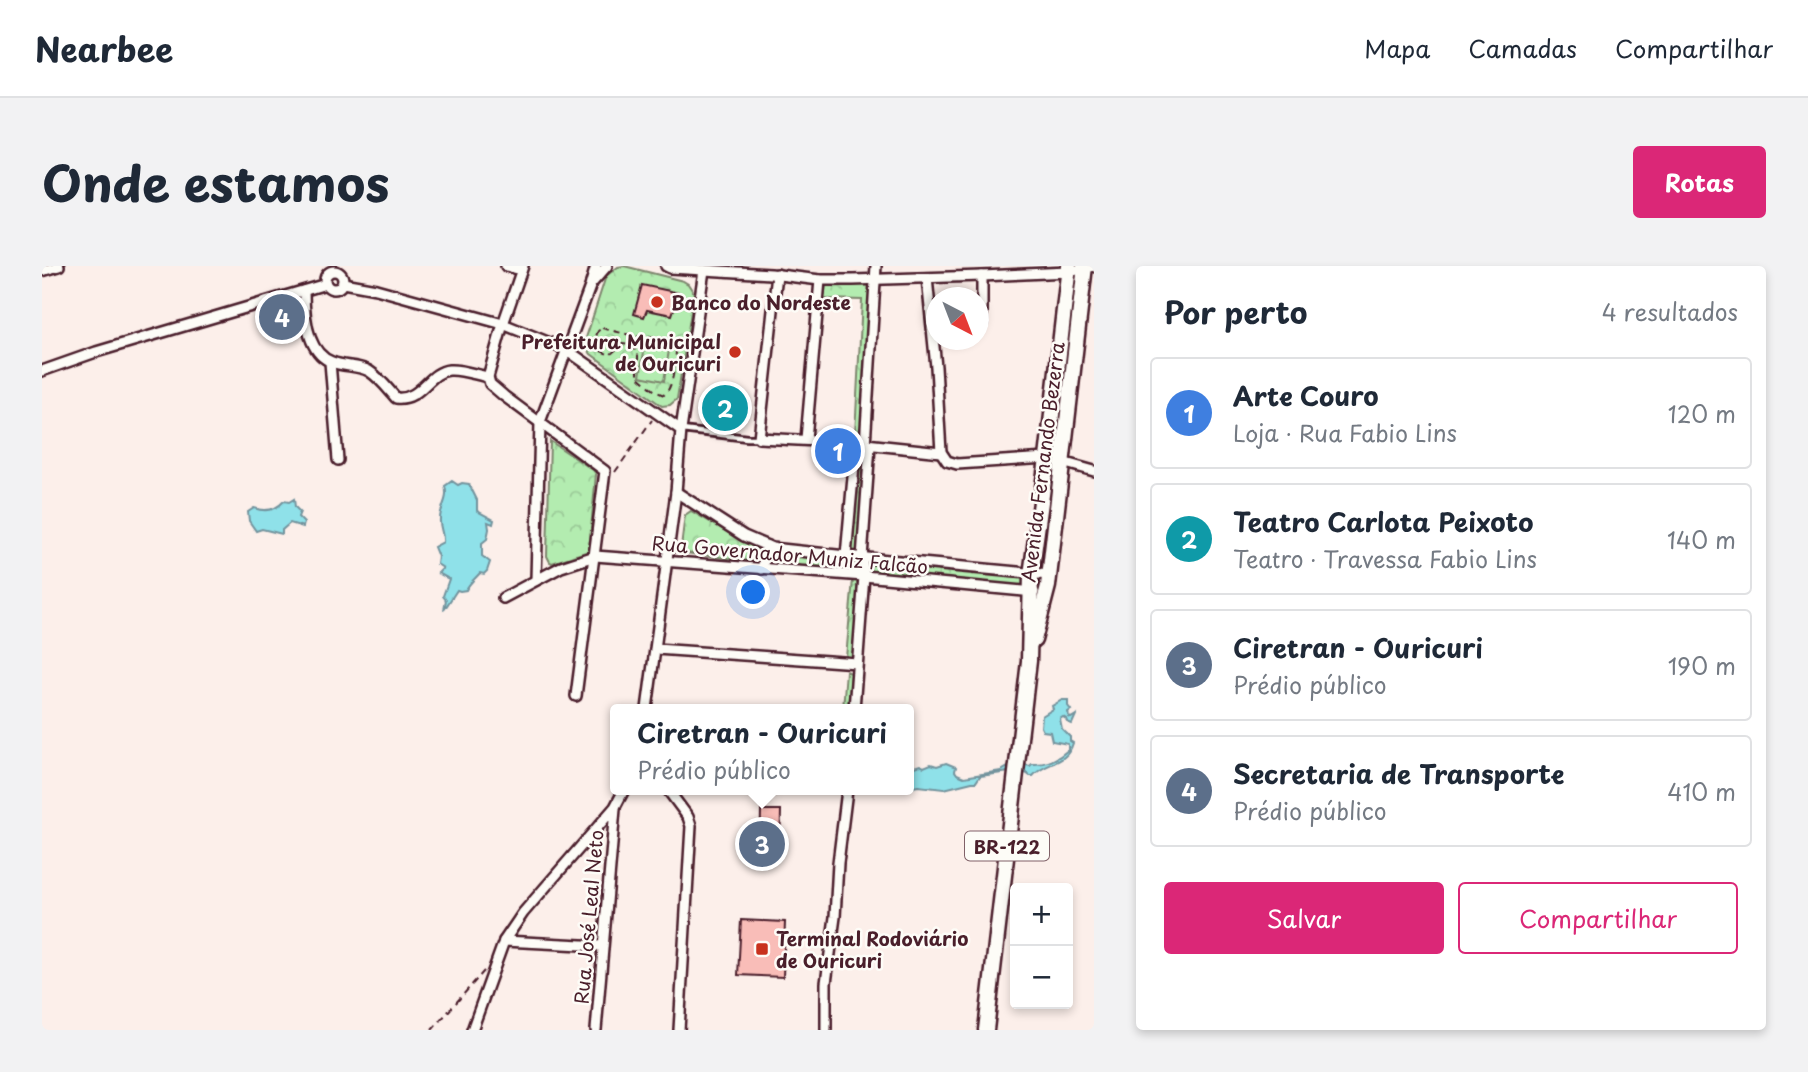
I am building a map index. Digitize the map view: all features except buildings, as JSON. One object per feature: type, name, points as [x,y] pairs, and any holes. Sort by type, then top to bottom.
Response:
[{"type":"main road","name":"Avenida Fernando Bezerra","points":[[1029,662],[1047,593],[1066,419],[1088,267]]},
{"type":"main road","name":"Avenida Fernando Bezerra","points":[[986,1030],[1029,662],[1031,575],[1068,269]]},
{"type":"main road","points":[[1051,418],[1066,419]]},
{"type":"street","points":[[42,271],[59,266]]},
{"type":"street","points":[[506,266],[522,268],[488,377],[490,384],[605,471],[576,696]]},
{"type":"street","points":[[536,580],[540,422],[568,351],[596,266]]},
{"type":"street","points":[[591,284],[607,266]]},
{"type":"street","points":[[854,704],[864,576],[864,444],[876,266]]},
{"type":"street","points":[[666,267],[774,271],[820,279],[982,276],[1088,267]]},
{"type":"street","points":[[338,269],[343,283],[336,289],[326,284],[326,276],[338,269]]},
{"type":"street","points":[[649,704],[676,492],[681,430],[704,270]]},
{"type":"street","points":[[774,271],[759,438],[806,439],[941,452]]},
{"type":"street","points":[[982,276],[982,287]]},
{"type":"street","points":[[928,278],[941,452],[947,461],[957,464],[1047,458]]},
{"type":"street","points":[[806,439],[820,279]]},
{"type":"street","points":[[343,283],[376,289],[503,324],[568,351],[681,430]]},
{"type":"street","points":[[42,371],[96,352],[326,284]]},
{"type":"street","points":[[304,291],[304,316],[309,335],[317,349],[330,362],[369,371],[396,398],[410,397],[448,370],[488,377]]},
{"type":"street","points":[[330,362],[338,460]]},
{"type":"street","points":[[846,556],[864,444]]},
{"type":"street","points":[[1062,462],[1094,471]]},
{"type":"street","name":"Rua Governador Muniz Falcão","points":[[676,492],[752,540],[767,546],[862,558],[1049,575]]},
{"type":"street","points":[[762,569],[767,546]]},
{"type":"street","name":"Rua Governador Muniz Falcão","points":[[503,598],[561,566],[595,556],[1047,593]]},
{"type":"street","points":[[961,585],[964,568]]},
{"type":"street","points":[[656,649],[857,663]]},
{"type":"street","points":[[472,1030],[505,941],[523,913],[615,807],[621,795]]},
{"type":"street","points":[[672,795],[688,817],[691,826],[679,1030]]},
{"type":"street","points":[[826,1030],[827,983],[846,795]]},
{"type":"street","name":"Rua José Leal Neto","points":[[596,1030],[615,807]]},
{"type":"street","points":[[505,941],[602,946]]},
{"type":"lane","points":[[681,430],[759,438]]},
{"type":"path","points":[[602,328],[634,336],[673,339],[677,342],[671,384],[664,395],[638,376],[638,355],[632,345],[622,344],[607,355],[599,350],[595,342],[597,333],[602,328]]},
{"type":"path","points":[[605,471],[612,477],[657,413]]},
{"type":"path","points":[[432,1030],[484,971]]},
{"type":"green space","points":[[624,266],[683,281],[694,293],[677,399],[670,405],[662,406],[591,354],[587,348],[585,341],[606,276]]},
{"type":"green space","points":[[1074,266],[1082,266],[1044,567],[1041,569],[1037,567]]},
{"type":"green space","points":[[826,284],[872,285],[863,440],[850,439],[855,434],[862,300],[824,299]]},
{"type":"green space","points":[[646,340],[670,344],[664,381],[640,376]]},
{"type":"green space","points":[[550,441],[596,474],[589,551],[552,563],[547,556]]},
{"type":"green space","points":[[862,448],[866,450],[858,554],[851,551],[858,452]]},
{"type":"green space","points":[[691,511],[757,549],[758,556],[751,561],[685,553],[681,547],[685,515]]},
{"type":"green space","points":[[774,554],[853,562],[858,566],[858,570],[853,573],[772,565],[769,558]]},
{"type":"green space","points":[[871,563],[1028,578],[1027,588],[870,572]]},
{"type":"green space","points":[[853,579],[861,580],[854,659],[846,658]]},
{"type":"green space","points":[[846,671],[851,673],[848,704],[843,704]]},
{"type":"water","points":[[452,481],[458,485],[469,484],[477,500],[477,511],[494,520],[493,524],[488,522],[487,539],[482,543],[482,556],[490,562],[487,571],[480,573],[466,590],[457,590],[444,610],[446,600],[443,596],[449,579],[438,573],[443,568],[437,564],[438,557],[434,547],[443,542],[440,514],[446,496],[445,486]]},
{"type":"water","points":[[294,499],[295,507],[300,512],[298,517],[304,523],[303,527],[290,523],[282,530],[282,534],[262,529],[256,531],[249,521],[248,512],[254,508],[270,509]]},
{"type":"water","points":[[1062,700],[1068,700],[1071,710],[1068,712],[1069,717],[1076,715],[1072,724],[1063,717],[1060,719],[1062,729],[1073,743],[1070,750],[1061,760],[1033,776],[1026,773],[1021,775],[1022,764],[1030,766],[1047,762],[1068,750],[1068,744],[1052,741],[1050,732],[1043,731],[1041,727],[1042,716]]},
{"type":"water","points":[[946,763],[956,767],[957,774],[964,777],[1001,771],[1010,766],[1009,772],[980,776],[976,782],[944,789],[914,787],[914,767],[931,764],[937,766]]},
{"type":"place","name":"Banco do Nordeste","points":[[657,302]]},
{"type":"place","name":"Secretaria de Transporte","points":[[282,317]]},
{"type":"place","name":"Prefeitura Municipal de Ouricuri","points":[[735,352]]},
{"type":"place","name":"Teatro Carlota Peixoto","points":[[725,408]]},
{"type":"place","name":"Arte Couro","points":[[838,451]]},
{"type":"place","name":"Ciretran - Ouricuri","points":[[762,844]]},
{"type":"place","name":"Terminal Rodoviário de Ouricuri","points":[[762,949]]}]
